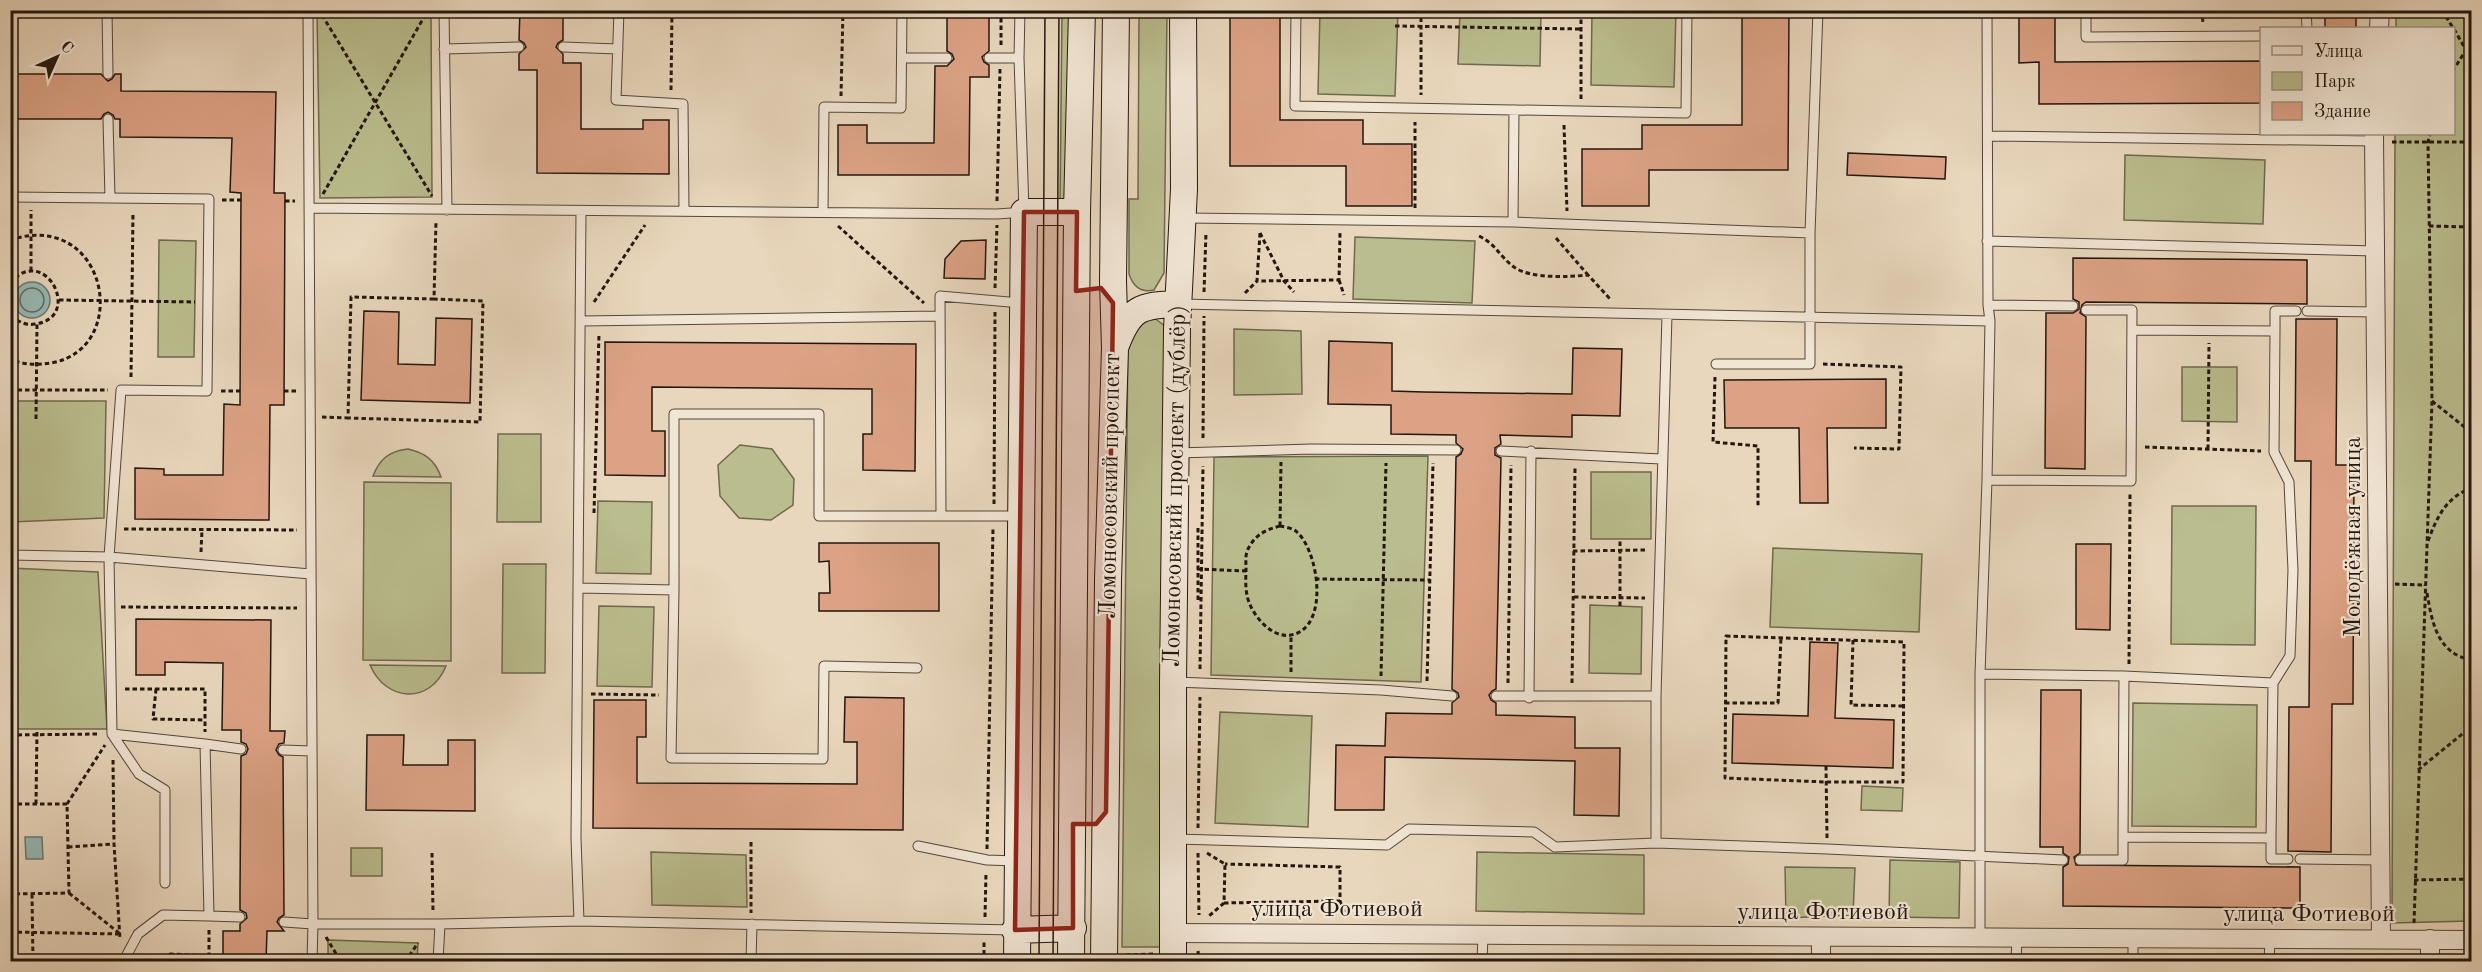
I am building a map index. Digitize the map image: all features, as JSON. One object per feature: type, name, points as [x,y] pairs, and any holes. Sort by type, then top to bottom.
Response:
[{"type":"main road","name":"Ломоносовский проспект","points":[[1071,962],[1077,212],[1082,10]]},
{"type":"main road","name":"Ломоносовский проспект","points":[[1113,958],[1106,812],[1115,348],[1113,303],[1116,10]]},
{"type":"main road","name":"Ломоносовский проспект (дублёр)","points":[[1169,950],[1173,839],[1173,682],[1178,304],[1182,218],[1183,10]]},
{"type":"main road","points":[[1017,962],[1015,930],[1024,212],[1077,212]]},
{"type":"main road","points":[[1077,304],[1082,292],[1094,287],[1107,291],[1113,303]]},
{"type":"main road","points":[[1115,348],[1125,322],[1134,313],[1152,305],[1178,304]]},
{"type":"main road","points":[[1073,812],[1080,822],[1091,825],[1100,821],[1106,812]]},
{"type":"main road","points":[[1015,930],[1073,928]]},
{"type":"street","points":[[2379,27],[2380,10]]},
{"type":"street","name":"Молодёжная улица","points":[[2374,137],[2381,939]]},
{"type":"street","name":"улица Фотиевой","points":[[1169,950],[1483,935],[2472,940]]},
{"type":"street","points":[[1821,937],[1821,962]]},
{"type":"street","points":[[2422,939],[2430,962]]},
{"type":"lane","points":[[107,10],[108,74]]},
{"type":"lane","points":[[308,10],[313,209],[311,751],[314,924],[312,962]]},
{"type":"lane","points":[[444,10],[447,210]]},
{"type":"lane","points":[[619,10],[616,100],[683,104],[684,212]]},
{"type":"lane","points":[[823,212],[824,107],[901,108],[902,10]]},
{"type":"lane","points":[[313,209],[997,214],[1024,212],[1019,58],[1020,10]]},
{"type":"lane","points":[[1296,10],[1295,106],[1686,113],[1686,10]]},
{"type":"lane","points":[[1716,364],[1810,364],[1810,233],[1818,10]]},
{"type":"lane","points":[[1980,937],[1980,674],[1990,321],[1987,241],[1987,10]]},
{"type":"lane","points":[[2086,10],[2086,37],[2260,36]]},
{"type":"lane","points":[[2306,10],[2307,27]]},
{"type":"lane","points":[[444,49],[519,47]]},
{"type":"lane","points":[[563,47],[618,49]]},
{"type":"lane","points":[[902,58],[947,58]]},
{"type":"lane","points":[[989,58],[1019,58]]},
{"type":"lane","points":[[1513,222],[1514,110]]},
{"type":"lane","points":[[108,119],[110,198]]},
{"type":"lane","points":[[1988,136],[2374,137]]},
{"type":"lane","points":[[10,197],[209,199],[207,391],[126,390],[109,557],[112,734],[139,774],[165,790],[165,884]]},
{"type":"lane","points":[[579,921],[576,838],[580,588],[581,211]]},
{"type":"lane","points":[[1182,218],[1513,222],[1810,233]]},
{"type":"lane","points":[[1987,241],[2375,251]]},
{"type":"lane","points":[[941,516],[940,296],[1023,304]]},
{"type":"lane","points":[[1178,304],[1990,321]]},
{"type":"lane","points":[[1988,305],[2073,306]]},
{"type":"lane","points":[[1987,480],[2131,481],[2132,310],[2086,310]]},
{"type":"lane","points":[[2288,859],[2271,859],[2273,683],[2290,656],[2293,570],[2289,482],[2274,452],[2275,311],[2296,311]]},
{"type":"lane","points":[[2307,311],[2376,312]]},
{"type":"lane","points":[[1656,843],[1656,696],[1666,315]]},
{"type":"lane","points":[[581,321],[939,316]]},
{"type":"lane","points":[[2132,330],[2275,331]]},
{"type":"lane","points":[[917,668],[824,666],[823,759],[671,758],[674,414],[819,414],[819,516],[1021,516]]},
{"type":"lane","points":[[1177,453],[1281,449],[1456,450]]},
{"type":"lane","points":[[1501,451],[1661,459]]},
{"type":"lane","points":[[1529,698],[1531,451]]},
{"type":"lane","points":[[10,555],[109,557],[311,574]]},
{"type":"lane","points":[[580,588],[674,590]]},
{"type":"lane","points":[[1980,674],[2273,683]]},
{"type":"lane","points":[[2080,860],[2123,860],[2127,677]]},
{"type":"lane","points":[[1173,682],[1381,690],[1452,696]]},
{"type":"lane","points":[[1496,696],[1529,698],[1656,696]]},
{"type":"lane","points":[[112,734],[241,749]]},
{"type":"lane","points":[[205,744],[209,916]]},
{"type":"lane","points":[[284,750],[311,751]]},
{"type":"lane","points":[[1173,839],[1387,845],[1410,829],[1534,832],[1555,846],[1656,843],[2063,860]]},
{"type":"lane","points":[[2123,837],[2271,838]]},
{"type":"lane","points":[[918,846],[987,860],[1017,861]]},
{"type":"lane","points":[[2300,859],[2380,860]]},
{"type":"lane","points":[[123,962],[138,934],[163,915],[240,917]]},
{"type":"lane","points":[[284,921],[314,924],[579,921],[984,927],[1015,930]]},
{"type":"lane","points":[[436,921],[438,960]]},
{"type":"lane","points":[[751,962],[752,924]]},
{"type":"lane","points":[[1482,962],[1483,935]]},
{"type":"lane","points":[[2016,962],[2017,938]]},
{"type":"lane","points":[[2133,938],[2133,962]]},
{"type":"lane","points":[[2269,962],[2270,939]]},
{"type":"path","points":[[319,10],[432,197]]},
{"type":"path","points":[[313,209],[428,10]]},
{"type":"path","points":[[671,104],[672,10]]},
{"type":"path","points":[[840,106],[843,10]]},
{"type":"path","points":[[984,962],[994,515],[995,302],[1001,10]]},
{"type":"path","points":[[1415,220],[1421,10]]},
{"type":"path","points":[[1580,111],[1581,10]]},
{"type":"path","points":[[2442,10],[2452,27]]},
{"type":"path","points":[[1395,26],[1581,29]]},
{"type":"path","points":[[2455,32],[2466,50]]},
{"type":"path","points":[[2466,50],[2472,50]]},
{"type":"path","points":[[2455,67],[2466,50]]},
{"type":"path","points":[[1563,111],[1567,224]]},
{"type":"path","points":[[2422,939],[2414,880],[2432,401],[2428,142],[2430,135]]},
{"type":"path","points":[[2374,137],[2428,142],[2472,142]]},
{"type":"path","points":[[31,272],[32,196]]},
{"type":"path","points":[[10,390],[126,390],[132,302],[133,199]]},
{"type":"path","points":[[209,199],[240,200]]},
{"type":"path","points":[[434,299],[437,210]]},
{"type":"path","points":[[581,321],[654,211]]},
{"type":"path","points":[[823,212],[939,316]]},
{"type":"path","points":[[1543,223],[1624,314]]},
{"type":"path","points":[[2429,226],[2472,227]]},
{"type":"path","points":[[1204,292],[1206,231]]},
{"type":"path","points":[[1260,233],[1257,281],[1284,281],[1339,280],[1340,232]]},
{"type":"path","points":[[1472,232],[1492,242],[1515,268],[1556,278],[1588,275]]},
{"type":"path","points":[[1260,233],[1284,281],[1307,306]]},
{"type":"path","points":[[1260,233],[1271,233]]},
{"type":"path","points":[[10,240],[31,235],[52,237],[71,245],[87,258],[97,277],[101,302],[99,318],[90,337],[76,352],[57,362],[37,365],[10,359]]},
{"type":"path","points":[[10,283],[17,276],[31,272],[48,277],[58,291],[59,300],[52,316],[37,324],[20,322],[10,313]]},
{"type":"path","points":[[316,416],[348,418],[480,422],[483,301],[351,297],[348,418]]},
{"type":"path","points":[[59,300],[208,302]]},
{"type":"path","points":[[1200,674],[1203,569],[1204,314]]},
{"type":"path","points":[[36,420],[37,324]]},
{"type":"path","points":[[2208,449],[2209,331]]},
{"type":"path","points":[[1716,364],[1713,442],[1758,446],[1758,507]]},
{"type":"path","points":[[1810,364],[1900,367],[1899,448],[1854,448]]},
{"type":"path","points":[[207,391],[240,391]]},
{"type":"path","points":[[2432,401],[2472,433]]},
{"type":"path","points":[[2131,447],[2274,452]]},
{"type":"path","points":[[1280,526],[1281,449]]},
{"type":"path","points":[[1426,694],[1433,449]]},
{"type":"path","points":[[1381,690],[1386,450]]},
{"type":"path","points":[[1508,696],[1511,451]]},
{"type":"path","points":[[1571,697],[1575,454]]},
{"type":"path","points":[[2127,677],[2131,481]]},
{"type":"path","points":[[2427,545],[2437,516],[2450,500],[2472,489]]},
{"type":"path","points":[[1280,526],[1296,531],[1306,544],[1315,567],[1314,618],[1308,626],[1291,635],[1280,634],[1267,628],[1257,616],[1247,597],[1246,572],[1246,552],[1265,530],[1280,526]]},
{"type":"path","points":[[111,529],[311,530]]},
{"type":"path","points":[[200,565],[202,529]]},
{"type":"path","points":[[1620,538],[1620,606]]},
{"type":"path","points":[[1574,551],[1660,550]]},
{"type":"path","points":[[1175,568],[1246,572]]},
{"type":"path","points":[[1315,579],[1430,580]]},
{"type":"path","points":[[2378,583],[2425,585]]},
{"type":"path","points":[[2425,585],[2432,621],[2440,643],[2463,658],[2472,660]]},
{"type":"path","points":[[1573,597],[1659,598]]},
{"type":"path","points":[[110,607],[311,608]]},
{"type":"path","points":[[1290,686],[1291,635]]},
{"type":"path","points":[[1726,636],[1781,638],[1904,642],[1903,782],[1725,778],[1726,636]]},
{"type":"path","points":[[1725,703],[1778,703],[1781,638]]},
{"type":"path","points":[[1853,640],[1851,705],[1904,706]]},
{"type":"path","points":[[112,689],[205,689],[205,744]]},
{"type":"path","points":[[156,689],[153,718],[205,720]]},
{"type":"path","points":[[1198,828],[1200,692]]},
{"type":"path","points":[[589,694],[672,695]]},
{"type":"path","points":[[2418,770],[2472,726]]},
{"type":"path","points":[[36,804],[37,729]]},
{"type":"path","points":[[10,735],[112,734]]},
{"type":"path","points":[[69,893],[67,804],[112,734]]},
{"type":"path","points":[[112,734],[114,844],[120,943]]},
{"type":"path","points":[[1826,766],[1827,849]]},
{"type":"path","points":[[10,804],[67,804]]},
{"type":"path","points":[[751,842],[752,924]]},
{"type":"path","points":[[68,847],[114,844]]},
{"type":"path","points":[[1199,924],[1198,848],[1225,864],[1340,867],[1340,901],[1224,903],[1207,917]]},
{"type":"path","points":[[432,853],[436,921]]},
{"type":"path","points":[[1224,903],[1225,864]]},
{"type":"path","points":[[2414,880],[2472,879]]},
{"type":"path","points":[[10,894],[69,893],[120,934]]},
{"type":"path","points":[[32,894],[33,962]]},
{"type":"path","points":[[209,916],[209,962]]},
{"type":"path","points":[[10,932],[138,934]]},
{"type":"path","points":[[328,940],[341,962]]},
{"type":"path","points":[[405,962],[417,943]]},
{"type":"path","points":[[1113,958],[1169,950]]},
{"type":"path","points":[[1198,962],[1199,952]]},
{"type":"path","points":[[170,962],[170,954],[209,956]]},
{"type":"path","points":[[438,960],[519,962]]},
{"type":"highlighted area","points":[[1024,212],[1077,212],[1076,291],[1101,288],[1113,303],[1106,812],[1096,824],[1073,824],[1073,928],[1015,930]]},
{"type":"green space","points":[[792,10],[792,15],[675,12]]},
{"type":"green space","points":[[317,11],[431,11],[432,197],[320,198]]},
{"type":"green space","points":[[1062,11],[1072,11],[1069,209],[1060,208]]},
{"type":"green space","points":[[1139,11],[1167,11],[1164,273],[1154,290],[1149,291],[1138,288],[1129,274],[1129,199],[1138,199]]},
{"type":"green space","points":[[1320,11],[1398,11],[1395,96],[1318,94]]},
{"type":"green space","points":[[1460,11],[1541,11],[1540,66],[1458,64]]},
{"type":"green space","points":[[1592,11],[1676,11],[1674,87],[1591,85]]},
{"type":"green space","points":[[2396,11],[2471,11],[2471,921],[2392,923],[2395,135],[2455,135],[2455,27],[2396,27]]},
{"type":"green space","points":[[2125,155],[2265,160],[2263,224],[2124,220]]},
{"type":"green space","points":[[1355,237],[1475,241],[1472,303],[1353,299]]},
{"type":"green space","points":[[159,240],[196,241],[194,357],[158,357]]},
{"type":"green space","points":[[1153,317],[1165,326],[1162,947],[1122,947],[1128,333],[1129,328]]},
{"type":"green space","points":[[1234,329],[1301,331],[1302,394],[1234,395]]},
{"type":"green space","points":[[2182,367],[2237,367],[2237,422],[2182,421]]},
{"type":"green space","points":[[11,401],[106,401],[104,518],[11,522]]},
{"type":"green space","points":[[498,434],[541,434],[541,522],[497,522]]},
{"type":"green space","points":[[740,445],[772,449],[794,479],[793,505],[771,520],[739,518],[720,496],[718,465]]},
{"type":"green space","points":[[408,449],[429,458],[441,477],[373,476],[386,456]]},
{"type":"green space","points":[[1428,456],[1421,682],[1211,675],[1214,457]]},
{"type":"green space","points":[[1591,472],[1651,472],[1651,539],[1591,539]]},
{"type":"green space","points":[[364,482],[451,483],[451,661],[363,660]]},
{"type":"green space","points":[[598,501],[652,502],[651,574],[596,573]]},
{"type":"green space","points":[[2172,506],[2256,506],[2255,645],[2171,644]]},
{"type":"green space","points":[[1773,548],[1922,554],[1919,632],[1770,627]]},
{"type":"green space","points":[[503,564],[546,564],[545,673],[502,673]]},
{"type":"green space","points":[[10,568],[98,572],[107,729],[11,729]]},
{"type":"green space","points":[[1590,605],[1642,607],[1641,674],[1589,673]]},
{"type":"green space","points":[[599,606],[654,607],[652,687],[597,686]]},
{"type":"green space","points":[[370,665],[446,666],[439,679],[430,688],[419,693],[408,694],[397,692],[386,686]]},
{"type":"green space","points":[[2133,703],[2257,705],[2256,827],[2132,826]]},
{"type":"green space","points":[[1220,712],[1312,716],[1308,827],[1215,823]]},
{"type":"green space","points":[[1862,786],[1903,788],[1902,811],[1861,810]]},
{"type":"green space","points":[[351,848],[382,848],[382,876],[351,876]]},
{"type":"green space","points":[[651,852],[746,855],[747,907],[652,905]]},
{"type":"green space","points":[[1477,852],[1644,855],[1644,914],[1476,911]]},
{"type":"green space","points":[[1890,860],[1960,862],[1959,918],[1889,917]]},
{"type":"green space","points":[[1785,867],[1855,868],[1853,915],[1786,918]]},
{"type":"green space","points":[[328,940],[418,943],[417,961],[328,961]]},
{"type":"water","points":[[32,282],[45,287],[50,300],[45,313],[32,318],[19,313],[14,300],[19,287]]},
{"type":"water","points":[[25,837],[42,837],[43,859],[26,859]]},
{"type":"building","points":[[520,10],[563,10],[563,40],[556,47],[563,54],[563,63],[581,63],[581,129],[643,129],[643,120],[669,120],[669,174],[537,173],[537,70],[519,70],[519,54],[526,47],[519,40]]},
{"type":"building","points":[[947,10],[989,10],[989,51],[982,57],[989,65],[989,77],[970,77],[969,175],[838,175],[838,125],[867,125],[867,143],[934,143],[935,66],[947,66],[954,59],[947,51]]},
{"type":"building","points":[[1230,10],[1280,10],[1280,120],[1363,120],[1363,144],[1412,144],[1412,206],[1346,206],[1346,166],[1230,166]]},
{"type":"building","points":[[1742,10],[1789,10],[1788,170],[1649,170],[1649,206],[1582,206],[1582,149],[1642,149],[1642,125],[1742,125]]},
{"type":"building","points":[[2019,10],[2055,10],[2055,62],[2260,61],[2260,103],[2039,104],[2039,62],[2019,63]]},
{"type":"building","points":[[2325,10],[2356,10],[2356,27],[2325,27]]},
{"type":"building","points":[[10,74],[101,74],[108,81],[115,74],[121,74],[121,91],[276,92],[274,193],[285,193],[284,405],[270,405],[269,520],[135,519],[135,468],[164,469],[164,475],[223,475],[224,404],[240,405],[241,193],[230,192],[232,138],[120,137],[120,119],[115,119],[108,112],[101,119],[10,119]]},
{"type":"building","points":[[1848,153],[1946,157],[1945,179],[1847,175]]},
{"type":"building","points":[[986,240],[985,279],[944,278],[945,259],[961,241]]},
{"type":"building","points":[[2073,258],[2307,260],[2307,304],[2086,302],[2082,305],[2080,313],[2086,317],[2085,469],[2045,468],[2046,313],[2073,313],[2079,309],[2079,302],[2073,299]]},
{"type":"building","points":[[364,311],[399,312],[398,364],[435,365],[436,318],[472,319],[470,403],[361,400]]},
{"type":"building","points":[[2296,319],[2337,319],[2336,465],[2354,465],[2353,704],[2332,704],[2331,852],[2288,851],[2289,707],[2309,707],[2311,461],[2295,461]]},
{"type":"building","points":[[1329,341],[1392,343],[1392,391],[1424,392],[1572,394],[1573,348],[1622,349],[1620,416],[1572,415],[1572,437],[1500,435],[1501,444],[1495,448],[1495,455],[1501,458],[1496,689],[1489,695],[1496,703],[1496,715],[1575,717],[1575,748],[1620,748],[1619,816],[1574,815],[1575,761],[1385,757],[1384,810],[1335,810],[1336,745],[1385,746],[1386,713],[1452,714],[1452,703],[1459,697],[1458,693],[1452,689],[1456,457],[1463,449],[1456,443],[1456,435],[1391,434],[1391,405],[1328,404]]},
{"type":"building","points":[[605,342],[916,344],[915,471],[863,470],[863,434],[872,434],[872,389],[652,387],[652,431],[665,431],[665,476],[605,475]]},
{"type":"building","points":[[1886,379],[1886,428],[1827,428],[1828,503],[1800,503],[1799,428],[1725,428],[1724,380]]},
{"type":"building","points":[[819,543],[939,543],[939,611],[819,611],[819,593],[830,593],[829,561],[819,562]]},
{"type":"building","points":[[2076,544],[2111,544],[2110,630],[2076,629]]},
{"type":"building","points":[[136,619],[271,620],[270,731],[285,731],[284,743],[279,744],[276,750],[283,757],[284,915],[277,922],[284,931],[267,931],[266,962],[223,962],[223,931],[240,931],[240,924],[247,918],[246,913],[240,910],[240,892],[241,756],[246,754],[248,749],[246,744],[241,742],[241,730],[222,730],[223,663],[165,662],[165,675],[136,675]]},
{"type":"building","points":[[1810,642],[1838,643],[1835,718],[1894,720],[1893,768],[1732,763],[1733,714],[1808,716]]},
{"type":"building","points":[[2041,690],[2081,690],[2080,853],[2074,857],[2076,865],[2300,867],[2300,908],[2063,906],[2063,867],[2068,864],[2069,857],[2063,853],[2063,847],[2040,847]]},
{"type":"building","points":[[845,697],[904,698],[903,830],[593,828],[594,700],[646,700],[646,737],[637,737],[637,783],[857,784],[857,742],[844,742]]},
{"type":"building","points":[[367,735],[404,735],[403,765],[448,765],[448,740],[475,740],[475,811],[366,810]]},
{"type":"tram line","points":[[1039,962],[1045,10]]},
{"type":"tram line","points":[[1053,962],[1059,10]]}]
